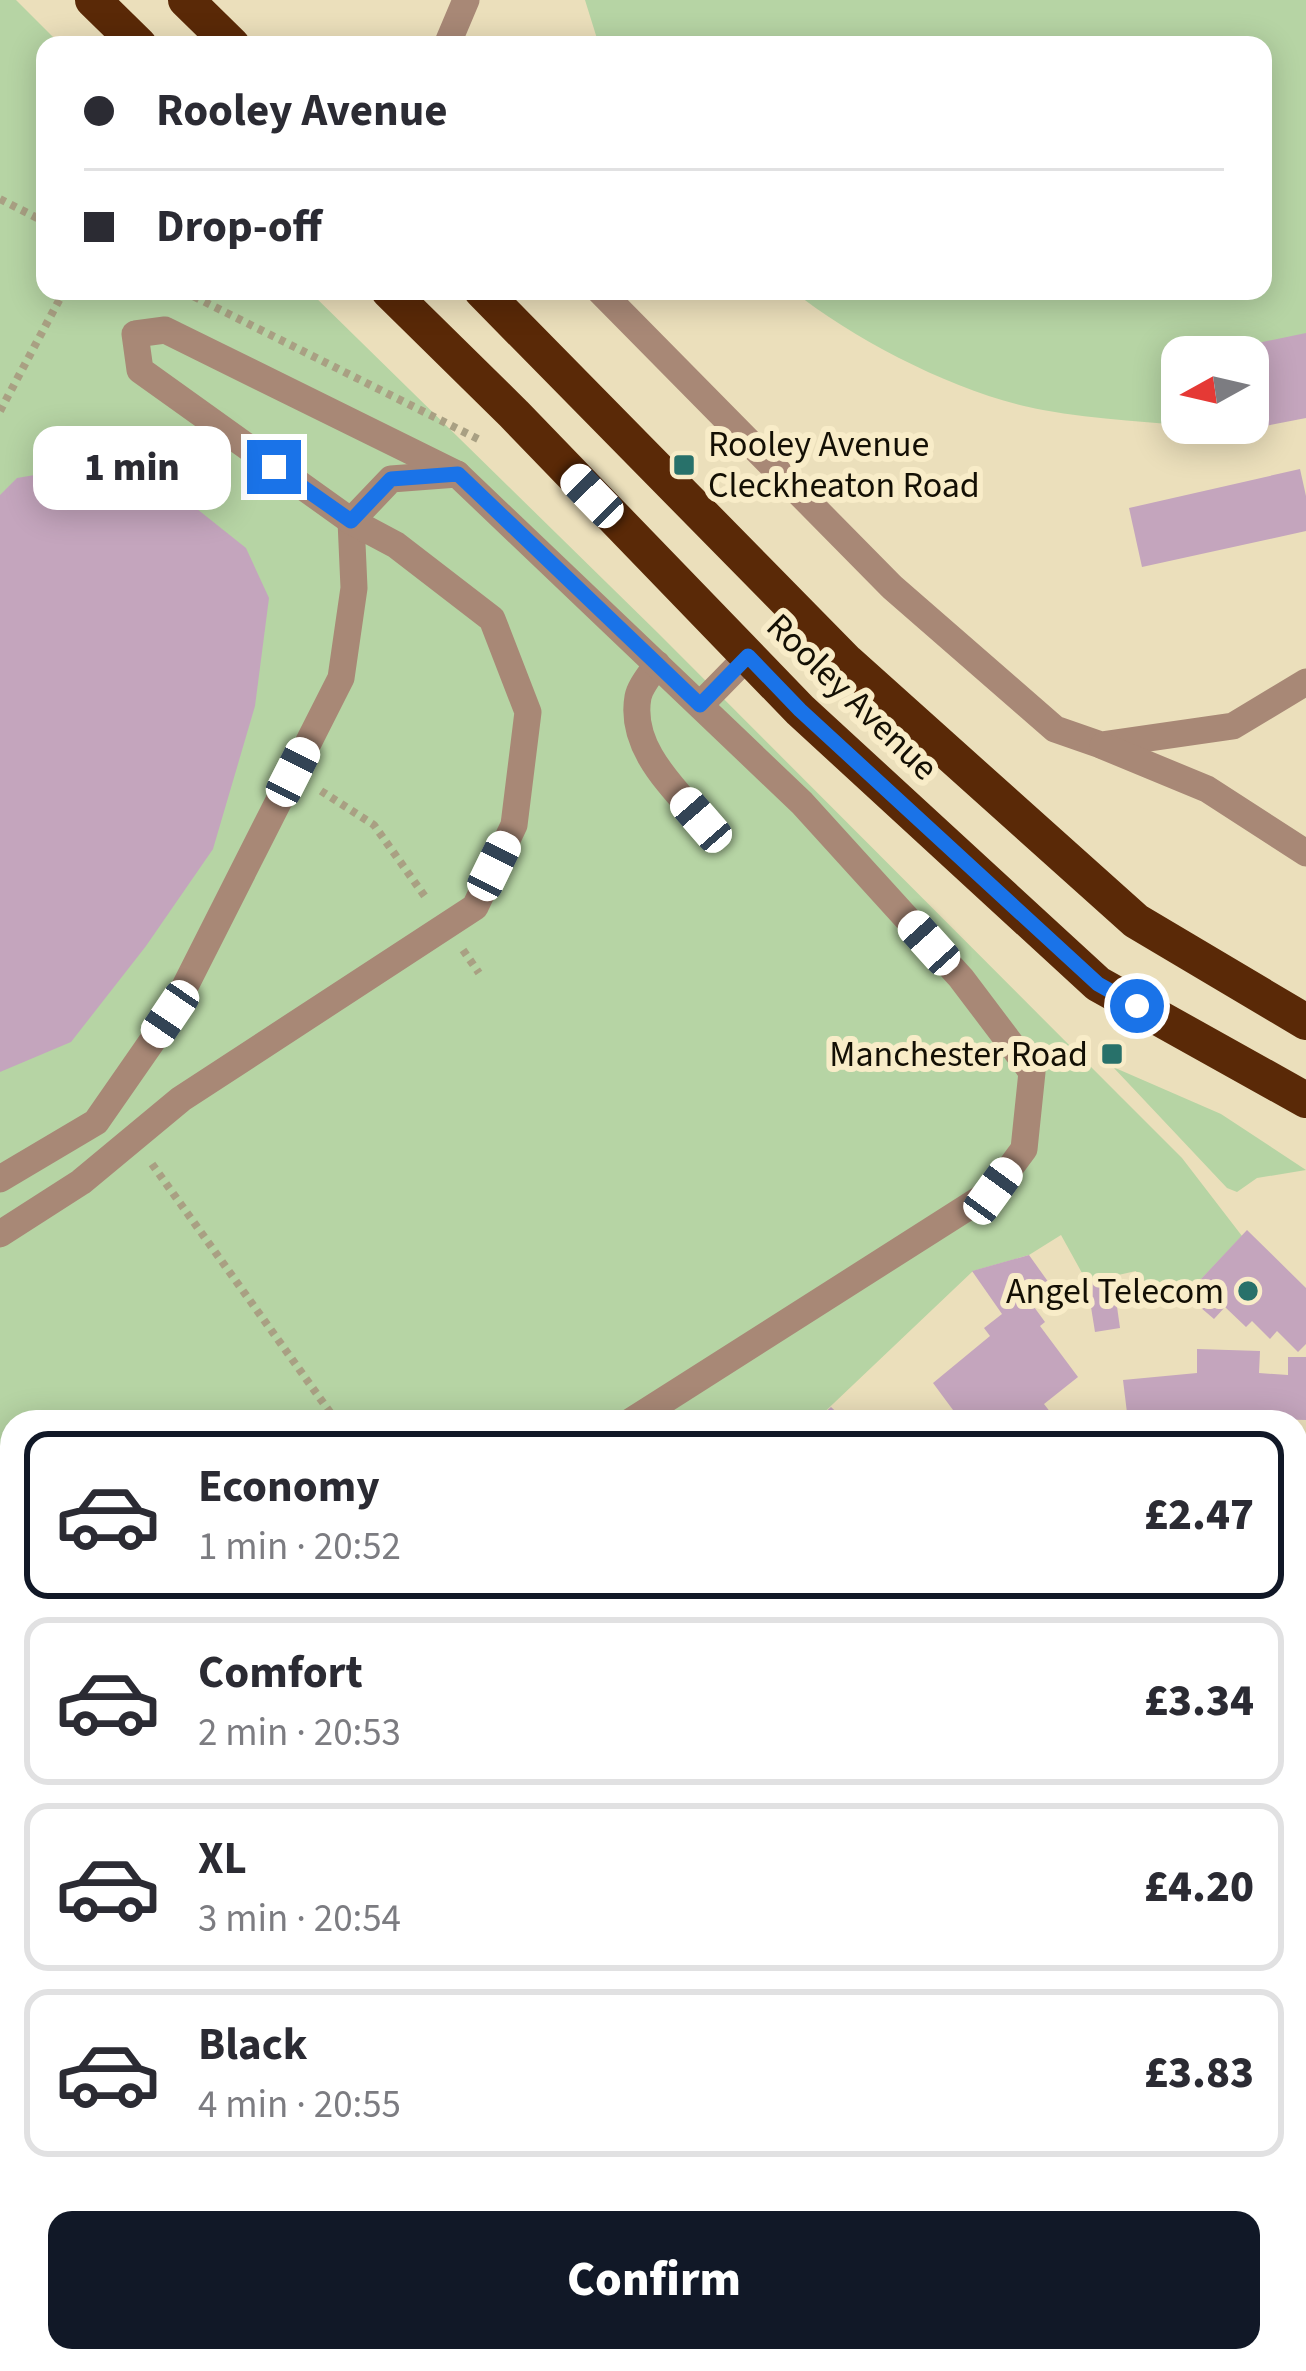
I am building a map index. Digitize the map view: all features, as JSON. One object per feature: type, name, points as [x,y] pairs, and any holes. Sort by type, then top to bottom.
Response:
[{"type":"highway","points":[[93,0],[130,36]]},
{"type":"highway","points":[[186,0],[223,36]]},
{"type":"highway","name":"Rooley Avenue","points":[[398,300],[800,710],[1098,984],[1306,1100]]},
{"type":"highway","name":"Rooley Avenue","points":[[491,300],[848,662],[1136,922],[1306,1022]]},
{"type":"lane","points":[[451,36],[466,0]]},
{"type":"lane","points":[[609,300],[892,587],[1055,730],[1207,789],[1306,853]]},
{"type":"lane","points":[[0,1234],[81,1182],[181,1099],[475,907],[514,825],[528,712],[493,620],[396,545],[351,521],[140,370],[135,334],[165,330],[458,474],[802,803],[961,978],[1032,1072],[1024,1149],[993,1191],[648,1410]]},
{"type":"lane","points":[[0,1179],[96,1123],[170,1014],[341,678],[354,588],[351,521],[391,479],[458,474]]},
{"type":"lane","points":[[700,705],[748,656]]},
{"type":"lane","points":[[657,664],[638,694],[638,724],[653,764],[701,820]]},
{"type":"lane","points":[[1101,745],[1233,727],[1306,682]]},
{"type":"lane","points":[[96,1123],[134,1138]]},
{"type":"path","points":[[0,199],[36,217]]},
{"type":"path","points":[[0,411],[59,300]]},
{"type":"path","points":[[201,300],[490,445]]},
{"type":"path","points":[[293,772],[374,825],[479,973]]},
{"type":"path","points":[[134,1138],[328,1410]]},
{"type":"green space","points":[[0,0],[16,0],[52,36],[36,36],[36,300],[318,300],[1182,1158],[1242,1236],[1186,1295],[1147,1302],[1136,1271],[1087,1282],[1061,1235],[1029,1255],[973,1271],[827,1410],[0,1410]]},
{"type":"green space","points":[[585,0],[1306,0],[1306,385],[1269,367],[1269,336],[1161,336],[1161,424],[1043,410],[979,393],[879,347],[805,300],[1272,300],[1272,36],[596,36]]},
{"type":"green space","points":[[1113,1067],[1221,1114],[1306,1170],[1257,1178],[1237,1192],[1227,1188]]},
{"type":"building","points":[[1306,333],[1306,418],[1269,425],[1269,341]]},
{"type":"building","points":[[100,464],[182,497],[246,548],[269,598],[255,706],[213,849],[146,946],[71,1042],[0,1072],[0,495],[17,478]]},
{"type":"building","points":[[1300,469],[1306,531],[1142,567],[1129,508]]},
{"type":"building","name":"Angel Telecom","points":[[1247,1230],[1306,1288],[1306,1344],[1298,1352],[1277,1331],[1270,1339],[1252,1321],[1246,1327],[1225,1307],[1214,1319],[1186,1295]]},
{"type":"building","points":[[1029,1255],[1049,1283],[1029,1300],[1045,1322],[1040,1326],[1078,1377],[1044,1404],[1049,1410],[953,1410],[933,1383],[990,1336],[984,1328],[1002,1314],[972,1271]]},
{"type":"building","points":[[1113,1278],[1120,1328],[1095,1332],[1087,1282]]},
{"type":"building","points":[[1197,1349],[1260,1351],[1259,1373],[1288,1375],[1288,1357],[1306,1357],[1306,1410],[1127,1410],[1123,1380],[1197,1373]]},
{"type":"place","name":"Rooley Avenue Cleckheaton Road","points":[[684,465]]},
{"type":"place","name":"Manchester Road","points":[[1112,1054]]},
{"type":"place","name":"Angel Telecom","points":[[1248,1291]]},
{"type":"route","points":[[274,467],[351,521],[391,479],[458,474],[700,705],[748,656],[800,710],[1098,984],[1137,1006]]}]
